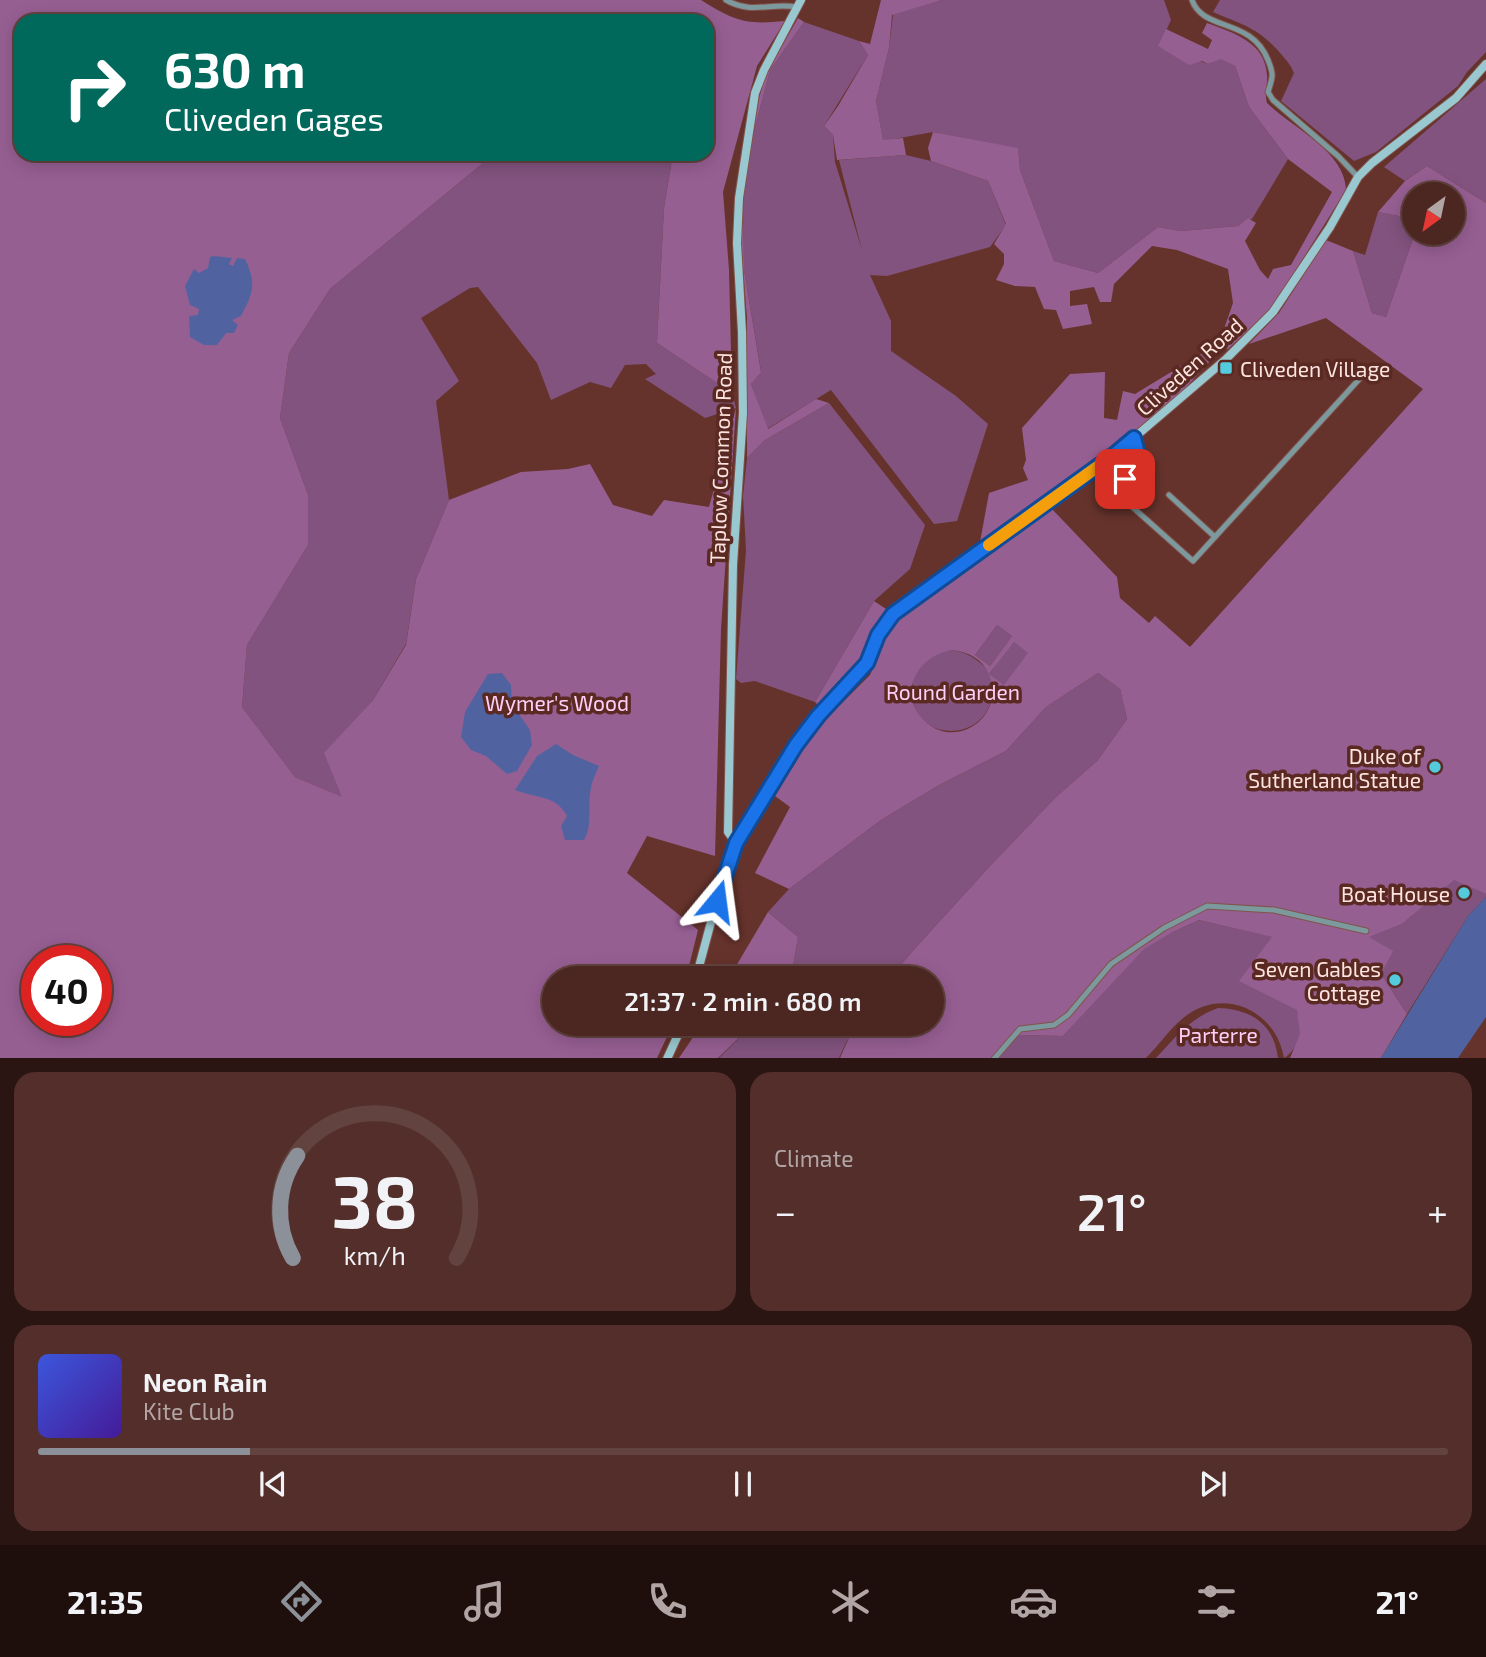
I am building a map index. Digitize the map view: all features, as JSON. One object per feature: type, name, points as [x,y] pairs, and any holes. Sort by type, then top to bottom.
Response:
[{"type":"street","points":[[726,0],[735,5],[755,9],[799,3]]},
{"type":"street","points":[[1192,0],[1196,10],[1210,19],[1251,35],[1265,54],[1274,75],[1268,92],[1273,100],[1338,156],[1358,177]]},
{"type":"street","name":"Taplow Common Road","points":[[736,843],[729,832],[728,747],[733,565],[743,413],[737,243],[739,198],[755,93],[799,3]]},
{"type":"street","name":"Cliveden Road","points":[[699,966],[722,881],[736,843],[796,745],[818,716],[867,663],[878,635],[893,614],[1115,454],[1225,360],[1273,312],[1330,227],[1358,177],[1372,163],[1456,98],[1486,64]]},
{"type":"street","points":[[1134,438],[1139,457],[1125,479],[1123,489],[1129,504],[1193,561],[1363,375]]},
{"type":"street","points":[[1169,495],[1215,537]]},
{"type":"street","points":[[995,1058],[1020,1029],[1054,1025],[1068,1015],[1111,964],[1164,928],[1207,906],[1274,910],[1366,931]]},
{"type":"street","points":[[667,1058],[678,1036]]},
{"type":"green space","name":"Wymer's Wood","points":[[0,0],[701,0],[741,20],[785,21],[757,66],[723,192],[729,270],[732,393],[657,343],[664,208],[672,161],[714,161],[714,14],[14,14],[14,161],[485,161],[330,289],[289,353],[280,418],[308,495],[308,545],[247,645],[242,707],[295,777],[342,797],[324,753],[373,700],[406,645],[416,579],[449,500],[521,472],[568,469],[590,464],[613,505],[652,516],[664,500],[709,507],[736,408],[721,629],[715,856],[647,836],[627,873],[698,930],[689,966],[542,966],[542,1036],[667,1036],[657,1058],[0,1058]]},
{"type":"green space","points":[[881,0],[942,0],[892,15],[889,48],[876,101],[883,140],[903,138],[906,155],[837,160],[833,135],[824,126],[868,55],[859,41],[870,44]]},
{"type":"green space","points":[[942,0],[1164,0],[1171,20],[1159,46],[1208,64],[1221,58],[1235,66],[1249,107],[1288,159],[1252,219],[1247,219],[1238,226],[1181,231],[1158,227],[1098,273],[1054,261],[1020,170],[1018,149],[933,132],[883,141],[876,101],[889,48],[893,14]]},
{"type":"green space","points":[[1220,0],[1486,0],[1486,52],[1458,86],[1376,152],[1354,161],[1281,101],[1294,73],[1291,67],[1273,45],[1258,33],[1213,12]]},
{"type":"green space","points":[[798,18],[804,22],[770,70],[743,185],[744,270],[761,372],[751,384],[768,429],[816,399],[829,403],[765,440],[747,458],[747,318],[740,230],[742,189],[756,108],[767,72]]},
{"type":"green space","points":[[804,22],[859,41],[868,55],[824,126],[833,135],[835,162],[862,250],[839,160],[906,155],[988,181],[1006,225],[990,247],[887,276],[870,275],[891,321],[891,351],[956,396],[988,424],[957,521],[934,524],[831,390],[767,429],[751,384],[761,371],[744,270],[743,185],[770,70]]},
{"type":"green space","points":[[1207,23],[1246,40],[1261,54],[1267,75],[1267,103],[1316,141],[1337,163],[1346,190],[1272,308],[1228,349],[1222,350],[1218,346],[1233,303],[1228,269],[1177,250],[1152,246],[1114,284],[1111,302],[1100,302],[1094,287],[1070,291],[1070,306],[1087,304],[1092,324],[1063,329],[1056,310],[1044,309],[1035,287],[1015,286],[996,280],[1004,264],[1004,254],[994,244],[1006,224],[988,181],[931,161],[928,148],[933,132],[1018,148],[1020,170],[1054,261],[1098,273],[1158,227],[1181,231],[1238,226],[1248,218],[1256,223],[1245,241],[1260,270],[1268,279],[1273,269],[1291,265],[1332,192],[1288,159],[1249,107],[1235,66],[1221,59],[1208,64],[1202,61],[1189,65],[1158,46],[1166,29],[1208,49],[1212,40],[1202,33]]},
{"type":"green space","points":[[1486,79],[1486,203],[1465,190],[1465,182],[1453,182],[1427,166],[1405,181],[1384,167]]},
{"type":"green space","points":[[485,161],[672,161],[664,208],[657,343],[732,393],[736,408],[705,418],[645,379],[656,374],[646,364],[625,365],[611,388],[590,382],[551,400],[537,363],[478,287],[470,288],[421,318],[459,381],[436,401],[449,500],[416,579],[406,644],[373,700],[325,753],[343,798],[295,777],[242,707],[247,645],[308,545],[308,495],[280,418],[289,353],[330,289]]},
{"type":"green space","points":[[1427,166],[1453,182],[1404,182]]},
{"type":"green space","points":[[1402,184],[1402,217],[1378,212]]},
{"type":"green space","points":[[1465,190],[1486,203],[1486,894],[1454,880],[1402,924],[1369,937],[1393,951],[1381,974],[1407,1014],[1381,1058],[1290,1058],[1300,1034],[1297,1010],[1239,981],[1272,937],[1199,920],[1144,949],[1063,1036],[1019,1035],[996,1058],[840,1058],[850,1036],[944,1036],[944,966],[900,966],[1056,797],[1098,760],[1127,719],[1120,689],[1098,673],[1046,707],[1006,751],[939,785],[881,820],[789,889],[755,873],[790,807],[775,796],[802,751],[828,717],[870,675],[890,629],[916,605],[1051,508],[1117,577],[1120,598],[1149,623],[1155,616],[1190,647],[1423,389],[1326,318],[1249,344],[1279,313],[1326,240],[1353,251],[1372,313],[1386,317],[1411,245],[1465,245]],"holes":[[[997,625],[1012,636],[990,666],[975,655]],[[1014,642],[1028,653],[1004,685],[989,674]],[[952,650],[964,652],[979,660],[989,674],[993,690],[984,717],[961,731],[947,732],[934,728],[921,717],[914,706],[912,695],[912,685],[922,666],[941,653]]]},
{"type":"green space","points":[[1378,212],[1402,217],[1402,245],[1411,245],[1386,317],[1372,313],[1353,251],[1365,255]]},
{"type":"green space","points":[[1204,352],[1210,361],[1115,462],[980,542],[989,493],[1028,480],[1023,468],[1026,460],[1022,428],[1070,374],[1105,372],[1104,418],[1117,420],[1123,391],[1135,394]]},
{"type":"green space","points":[[829,403],[925,525],[910,569],[874,601],[815,702],[755,681],[741,683],[736,679],[746,550],[743,496],[747,458],[765,440]]},
{"type":"green space","points":[[874,601],[892,613],[858,667],[820,707],[815,702]]},
{"type":"green space","points":[[997,625],[1012,636],[990,666],[975,655]]},
{"type":"green space","name":"Round Garden","points":[[1013,641],[1029,653],[1004,686],[991,676],[992,698],[985,714],[973,725],[958,730],[942,730],[928,724],[917,712],[912,694],[913,681],[926,659],[935,653],[954,650],[974,658],[990,673]]},
{"type":"green space","points":[[1098,673],[1120,689],[1127,719],[1098,760],[1056,797],[900,966],[793,966],[798,937],[768,912],[789,889],[881,820],[939,785],[1006,751],[1046,707]]},
{"type":"green space","points":[[1454,879],[1486,894],[1486,897],[1468,916],[1407,1014],[1381,974],[1368,937],[1402,924]]},
{"type":"green space","points":[[768,912],[798,937],[793,966],[736,966]]},
{"type":"green space","points":[[1199,920],[1273,937],[1295,1002],[1300,1027],[1298,1042],[1287,1056],[1284,1058],[1279,1041],[1259,1016],[1230,1004],[1214,1004],[1198,1009],[1182,1019],[1146,1058],[997,1058],[1019,1035],[1063,1036],[1144,948]]},
{"type":"green space","name":"Parterre","points":[[1218,1008],[1241,1011],[1259,1021],[1272,1036],[1278,1058],[1156,1058],[1191,1023]]},
{"type":"green space","points":[[694,1036],[741,1036],[718,1058],[679,1058]]},
{"type":"green space","points":[[741,1036],[849,1036],[839,1058],[719,1058]]},
{"type":"water","points":[[210,257],[232,258],[229,264],[233,266],[237,258],[245,259],[252,288],[241,316],[232,320],[238,325],[234,333],[226,333],[217,345],[204,345],[190,337],[189,316],[198,315],[199,309],[190,305],[185,286],[194,269],[199,273],[208,268]]},
{"type":"water","points":[[502,673],[511,685],[512,704],[530,730],[532,745],[517,771],[507,774],[486,756],[471,750],[461,737],[465,712],[488,674]]},
{"type":"water","points":[[556,744],[599,766],[592,785],[588,828],[584,840],[565,840],[561,826],[567,816],[557,804],[515,790],[537,756]]},
{"type":"water","points":[[1486,897],[1486,1017],[1458,1058],[1381,1058],[1468,916]]},
{"type":"slow traffic","points":[[989,545],[1100,465]]},
{"type":"place","name":"Cliveden Village","points":[[1226,368]]},
{"type":"place","name":"Duke of Sutherland Statue","points":[[1435,767]]},
{"type":"place","name":"Boat House","points":[[1464,893]]},
{"type":"place","name":"Seven Gables Cottage","points":[[1395,980]]},
{"type":"route","points":[[717,901],[736,843],[796,745],[818,716],[867,663],[878,635],[893,614],[1134,438],[1139,457],[1125,479]]}]
